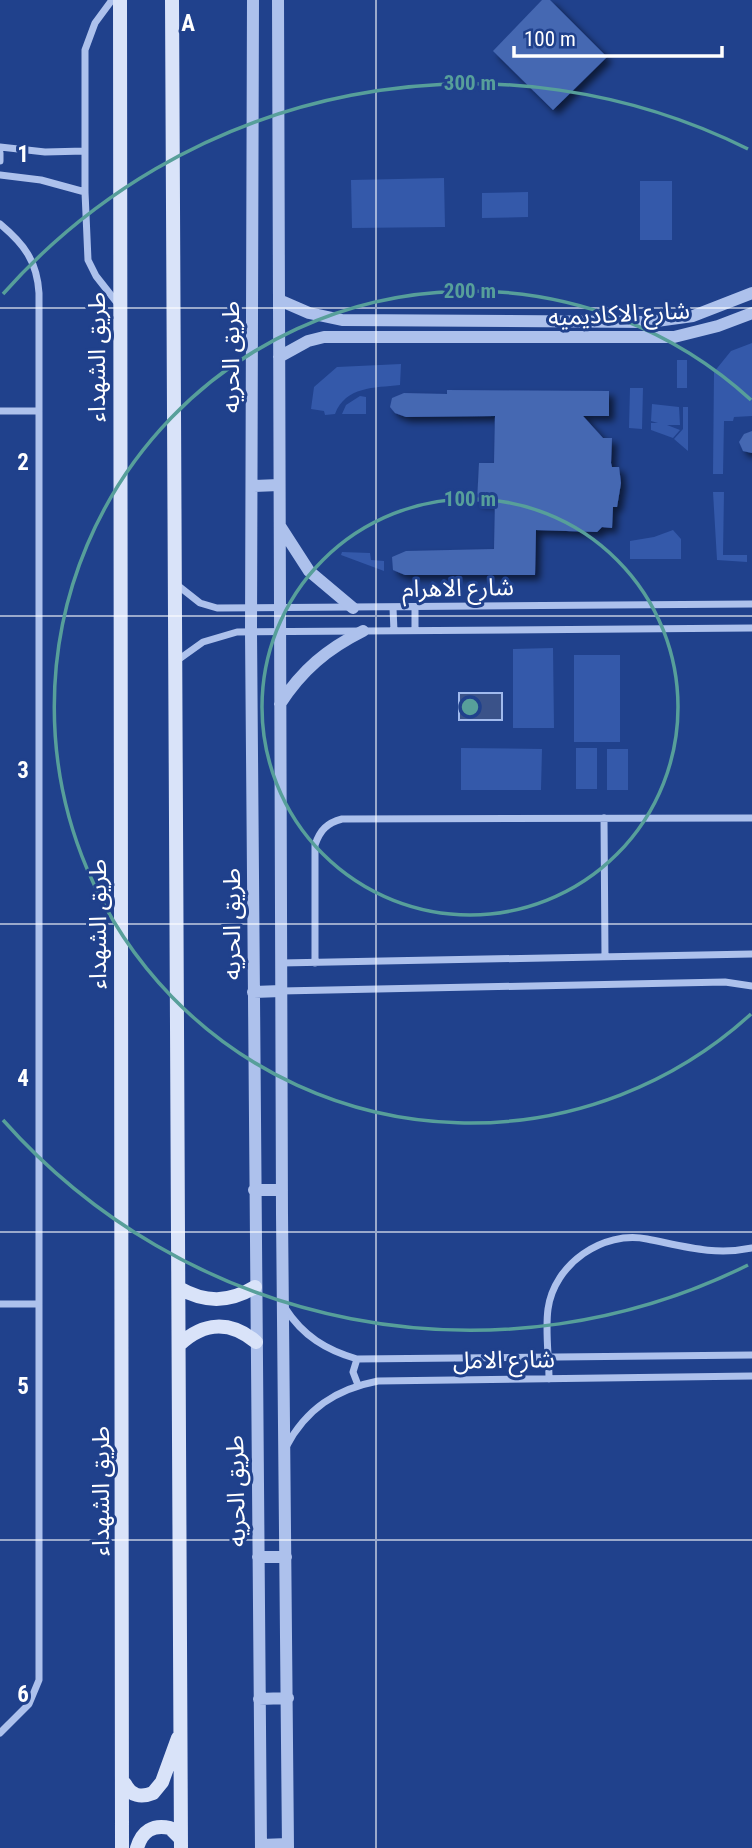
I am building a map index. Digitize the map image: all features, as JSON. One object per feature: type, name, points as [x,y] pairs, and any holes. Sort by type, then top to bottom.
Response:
[{"type":"main road","name":"طريق الشهداء","points":[[120,0],[125,1784],[122,1848]]},
{"type":"main road","points":[[172,0],[181,1843]]},
{"type":"main road","points":[[179,1288],[204,1299],[217,1300],[231,1298],[255,1287]]},
{"type":"main road","points":[[179,1345],[202,1328],[217,1326],[238,1330],[256,1342]]},
{"type":"main road","points":[[125,1784],[133,1794],[140,1796],[153,1793],[162,1782],[172,1746],[180,1735]]},
{"type":"main road","points":[[138,1848],[142,1836],[154,1827],[170,1828],[181,1843]]},
{"type":"street","points":[[112,0],[94,23],[85,50],[85,192],[89,260],[96,276],[120,306]]},
{"type":"street","name":"طريق الحريه","points":[[253,0],[251,632],[261,1847]]},
{"type":"street","name":"طريق الحريه","points":[[278,0],[282,1303],[288,1846]]},
{"type":"street","points":[[253,138],[279,138]]},
{"type":"street","points":[[0,147],[45,152],[85,151]]},
{"type":"street","points":[[0,153],[0,161]]},
{"type":"street","points":[[0,174],[41,180],[85,192]]},
{"type":"street","points":[[0,224],[21,242],[38,275],[39,411],[38,1680],[29,1704],[0,1733]]},
{"type":"street","name":"شارع الاكاديميه","points":[[279,300],[309,313],[342,320],[671,321],[713,310],[752,293]]},
{"type":"street","name":"شارع الاكاديميه","points":[[279,357],[308,341],[324,337],[674,337],[718,326],[752,313]]},
{"type":"street","points":[[593,322],[595,339]]},
{"type":"street","points":[[0,411],[39,411]]},
{"type":"street","points":[[252,486],[279,485]]},
{"type":"street","points":[[278,524],[309,572],[354,608]]},
{"type":"street","name":"شارع الاهرام","points":[[174,582],[185,594],[200,603],[217,608],[752,604]]},
{"type":"street","points":[[415,607],[415,630]]},
{"type":"street","points":[[393,608],[394,631]]},
{"type":"street","name":"شارع الاهرام","points":[[174,663],[211,639],[237,632],[752,628]]},
{"type":"street","points":[[279,704],[295,681],[315,660],[338,643],[363,631]]},
{"type":"street","points":[[604,818],[605,957]]},
{"type":"street","points":[[315,962],[315,845],[318,835],[332,822],[342,819],[752,818]]},
{"type":"street","points":[[281,963],[752,954]]},
{"type":"street","points":[[253,992],[725,982],[752,986]]},
{"type":"street","points":[[254,1190],[282,1190]]},
{"type":"street","points":[[549,1379],[548,1308],[555,1287],[566,1269],[582,1254],[601,1244],[622,1238],[643,1238],[706,1251],[752,1248]]},
{"type":"street","name":"شارع الامل","points":[[282,1303],[305,1334],[338,1354],[357,1359],[752,1356]]},
{"type":"street","points":[[0,1304],[39,1304]]},
{"type":"street","points":[[357,1359],[353,1372],[358,1385]]},
{"type":"street","name":"شارع الامل","points":[[284,1451],[294,1433],[321,1403],[358,1385],[378,1381],[752,1376]]},
{"type":"street","points":[[258,1557],[286,1557]]},
{"type":"street","points":[[259,1699],[288,1698]]},
{"type":"street","points":[[261,1847],[288,1846]]},
{"type":"shaded area","points":[[444,178],[445,227],[352,228],[351,180]]},
{"type":"shaded area","points":[[640,181],[672,181],[672,240],[640,240]]},
{"type":"shaded area","points":[[528,192],[528,217],[482,218],[482,193]]},
{"type":"shaded area","points":[[752,343],[752,416],[734,417],[733,421],[724,421],[723,474],[713,474],[714,372],[731,351]]},
{"type":"shaded area","points":[[677,360],[687,360],[687,388],[677,388]]},
{"type":"shaded area","points":[[401,364],[400,385],[354,393],[346,398],[335,414],[325,415],[324,411],[311,409],[314,387],[337,367]]},
{"type":"shaded area","points":[[630,388],[643,388],[642,429],[629,428]]},
{"type":"shaded area","points":[[360,396],[366,397],[366,414],[342,414],[346,405]]},
{"type":"shaded area","points":[[652,404],[679,407],[680,425],[667,425],[680,430],[673,438],[651,430],[651,423],[658,423],[651,421]]},
{"type":"shaded area","points":[[683,407],[688,407],[688,451],[674,439],[683,429]]},
{"type":"shaded area","points":[[713,492],[724,492],[723,555],[747,555],[747,562],[717,560]]},
{"type":"shaded area","points":[[673,530],[681,539],[681,559],[630,559],[630,541]]},
{"type":"shaded area","points":[[342,552],[370,553],[371,560],[384,561],[384,571],[341,555]]},
{"type":"shaded area","points":[[553,648],[554,728],[513,728],[513,649]]},
{"type":"shaded area","points":[[574,655],[620,655],[620,742],[574,742]]},
{"type":"shaded area","points":[[459,693],[502,693],[502,720],[459,720]]},
{"type":"shaded area","points":[[461,748],[542,749],[541,790],[461,790]]},
{"type":"shaded area","points":[[576,748],[597,748],[597,789],[576,789]]},
{"type":"shaded area","points":[[607,749],[628,749],[628,790],[607,790]]},
{"type":"building","points":[[542,0],[550,0],[607,57],[553,110],[493,51]]},
{"type":"building","points":[[447,390],[609,391],[609,416],[583,416],[603,438],[612,438],[611,463],[612,467],[619,467],[621,483],[617,507],[613,507],[612,528],[602,527],[597,532],[536,530],[535,575],[405,575],[393,570],[392,557],[406,551],[494,549],[495,502],[477,502],[479,463],[494,463],[495,416],[406,417],[395,413],[390,407],[392,398],[404,393],[447,394]]},
{"type":"building","points":[[752,431],[752,453],[743,451],[739,442],[744,434]]}]
